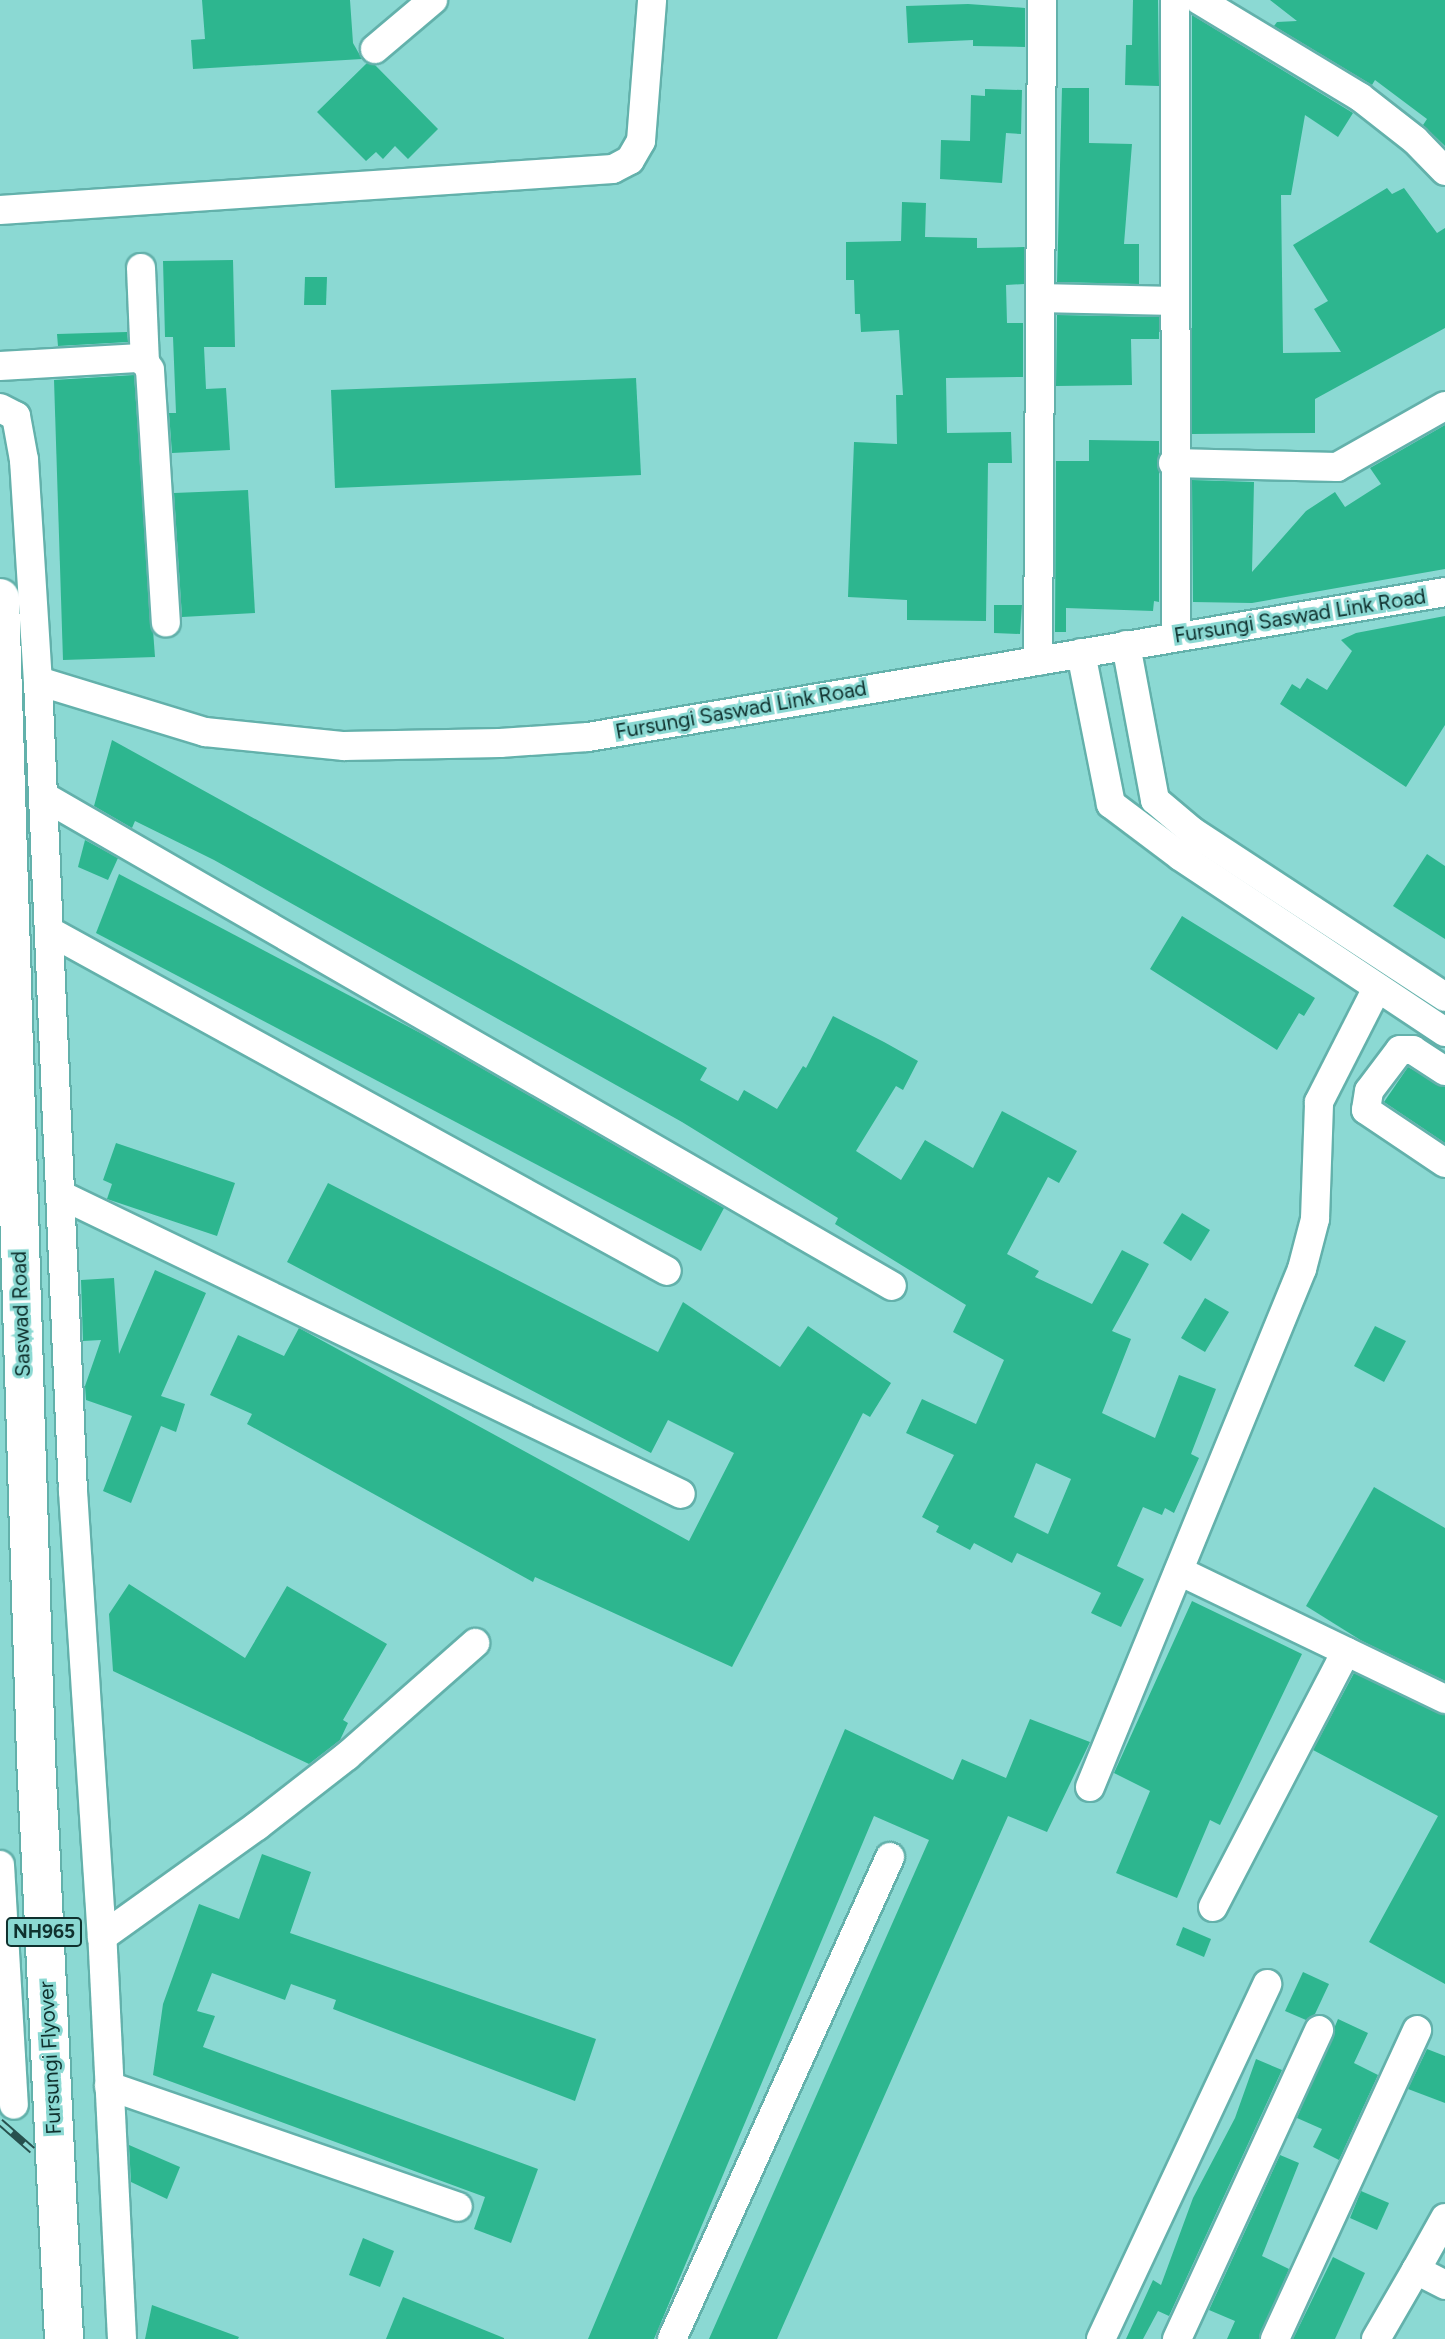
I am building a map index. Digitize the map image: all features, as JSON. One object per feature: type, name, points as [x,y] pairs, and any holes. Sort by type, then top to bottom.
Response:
[{"type":"highway","name":"Saswad Road","points":[[0,598],[28,1526]]},
{"type":"highway","name":"Fursungi Flyover","points":[[28,1526],[64,2339]]},
{"type":"street","points":[[375,49],[433,0]]},
{"type":"street","points":[[0,210],[612,169],[630,160],[642,141],[652,0]]},
{"type":"street","points":[[1038,660],[1042,0]]},
{"type":"street","points":[[1175,0],[1173,463],[1176,636]]},
{"type":"street","points":[[1199,0],[1360,97],[1415,140],[1445,171]]},
{"type":"street","points":[[141,268],[145,362],[150,370],[166,622]]},
{"type":"street","points":[[1041,298],[1173,301]]},
{"type":"street","points":[[0,366],[137,358],[145,362]]},
{"type":"street","points":[[1173,463],[1337,467],[1445,406]]},
{"type":"street","points":[[0,408],[16,416],[24,460],[38,681],[73,1491],[102,1937],[122,2339]]},
{"type":"street","name":"Fursungi Saswad Link Road","points":[[38,681],[205,732],[344,746],[487,744],[589,737],[1445,592]]},
{"type":"street","points":[[1126,645],[1155,800],[1193,832],[1445,997]]},
{"type":"street","points":[[1081,653],[1111,804],[1180,856],[1445,1032]]},
{"type":"street","points":[[43,796],[892,1286]]},
{"type":"street","points":[[49,931],[667,1271]]},
{"type":"street","points":[[1090,1787],[1302,1269],[1315,1219],[1319,1102],[1377,988]]},
{"type":"street","points":[[1445,1071],[1413,1050],[1400,1050],[1369,1091],[1366,1110],[1445,1163]]},
{"type":"street","points":[[61,1195],[681,1494]]},
{"type":"street","points":[[1179,1571],[1445,1699]]},
{"type":"street","points":[[102,1937],[257,1826],[347,1756],[475,1643]]},
{"type":"street","points":[[1213,1907],[1346,1651]]},
{"type":"street","points":[[673,2339],[890,1857]]},
{"type":"street","points":[[0,1865],[14,2105]]},
{"type":"street","points":[[1101,2339],[1267,1984]]},
{"type":"street","points":[[1275,2339],[1417,2030]]},
{"type":"street","points":[[1177,2339],[1319,2031]]},
{"type":"street","points":[[109,2086],[458,2207]]},
{"type":"street","points":[[1376,2339],[1445,2218]]},
{"type":"street","points":[[1416,2270],[1445,2284]]},
{"type":"building","points":[[202,0],[350,0],[353,43],[362,59],[193,69],[191,40],[205,39]]},
{"type":"building","points":[[1133,0],[1158,0],[1159,86],[1125,85],[1126,45],[1132,45]]},
{"type":"building","points":[[1270,0],[1445,0],[1445,146],[1423,125],[1427,119],[1375,80],[1372,85],[1274,26],[1277,22],[1297,21]]},
{"type":"building","points":[[968,4],[1025,8],[1025,47],[973,46],[973,40],[908,43],[906,6]]},
{"type":"building","points":[[1192,15],[1353,113],[1338,137],[1305,115],[1291,195],[1281,195],[1283,353],[1341,352],[1314,309],[1328,301],[1293,245],[1387,188],[1392,194],[1404,188],[1437,233],[1445,228],[1445,328],[1315,399],[1315,433],[1192,434]]},
{"type":"building","points":[[367,63],[375,65],[438,129],[408,159],[395,146],[383,159],[376,152],[366,161],[317,112]]},
{"type":"building","points":[[1062,88],[1089,88],[1089,143],[1132,144],[1124,244],[1139,244],[1139,284],[1057,282]]},
{"type":"building","points":[[985,89],[1022,90],[1021,134],[1006,133],[1002,183],[940,179],[941,140],[970,141],[971,95],[985,96]]},
{"type":"building","points":[[902,202],[926,203],[925,237],[977,238],[977,248],[1024,247],[1024,284],[1006,285],[1007,323],[1023,323],[1023,377],[946,378],[947,433],[1011,432],[1012,463],[988,463],[986,621],[907,620],[907,600],[848,597],[854,442],[897,444],[896,395],[903,395],[899,330],[861,332],[860,314],[855,314],[854,280],[846,280],[846,242],[901,241]]},
{"type":"building","points":[[233,260],[235,347],[204,347],[206,389],[226,388],[230,450],[172,453],[169,413],[176,413],[173,337],[165,337],[163,261]]},
{"type":"building","points":[[305,277],[327,277],[326,305],[304,305]]},
{"type":"building","points":[[1057,315],[1159,317],[1159,339],[1131,339],[1132,385],[1056,386]]},
{"type":"building","points":[[127,332],[128,342],[58,346],[57,334]]},
{"type":"building","points":[[134,375],[155,657],[63,660],[54,380]]},
{"type":"building","points":[[636,378],[641,475],[335,488],[331,390]]},
{"type":"building","points":[[1445,425],[1445,569],[1252,603],[1193,602],[1192,480],[1254,482],[1252,572],[1306,511],[1335,492],[1345,507],[1381,484],[1370,468]]},
{"type":"building","points":[[1089,440],[1159,441],[1159,602],[1154,601],[1153,611],[1066,608],[1066,632],[1055,632],[1056,461],[1089,461]]},
{"type":"building","points":[[248,490],[255,613],[182,617],[174,493]]},
{"type":"building","points":[[994,605],[1022,605],[1020,634],[994,633]]},
{"type":"building","points":[[1445,616],[1445,725],[1406,787],[1280,704],[1292,684],[1300,689],[1307,678],[1327,690],[1352,651],[1341,640],[1356,633]]},
{"type":"building","points":[[112,740],[707,1068],[700,1080],[738,1101],[744,1090],[777,1109],[803,1066],[806,1068],[833,1016],[918,1061],[903,1090],[896,1086],[856,1151],[901,1180],[925,1140],[973,1168],[1002,1111],[1077,1151],[1059,1183],[1048,1177],[1007,1254],[1039,1271],[1035,1277],[1092,1304],[1122,1250],[1149,1264],[1112,1331],[1131,1339],[1102,1413],[1155,1438],[1179,1375],[1216,1389],[1191,1454],[1199,1458],[1174,1513],[1165,1508],[1162,1515],[1143,1507],[1117,1566],[1144,1579],[1121,1627],[1091,1613],[1101,1593],[1017,1553],[1012,1563],[974,1543],[970,1550],[936,1532],[939,1526],[922,1517],[954,1455],[906,1433],[922,1399],[976,1424],[1004,1360],[953,1332],[966,1305],[835,1224],[838,1218],[682,1122],[214,860],[135,821],[132,828],[94,806]],"holes":[[[1036,1463],[1071,1479],[1048,1534],[1014,1517]]]},
{"type":"building","points":[[85,840],[118,858],[108,880],[78,867]]},
{"type":"building","points":[[1427,854],[1445,866],[1445,939],[1393,906]]},
{"type":"building","points":[[119,874],[426,1036],[724,1208],[701,1251],[96,933]]},
{"type":"building","points":[[1182,916],[1315,998],[1304,1016],[1299,1013],[1277,1050],[1150,969]]},
{"type":"building","points":[[1408,1067],[1445,1087],[1445,1143],[1384,1102]]},
{"type":"building","points":[[116,1143],[235,1183],[217,1236],[107,1199],[112,1184],[103,1180]]},
{"type":"building","points":[[328,1183],[658,1352],[683,1302],[780,1367],[808,1326],[891,1383],[870,1417],[863,1413],[732,1667],[535,1577],[533,1582],[247,1424],[252,1414],[210,1395],[238,1335],[284,1356],[299,1328],[689,1541],[734,1453],[668,1420],[651,1453],[287,1262]]},
{"type":"building","points":[[1182,1213],[1210,1230],[1191,1261],[1163,1243]]},
{"type":"building","points":[[155,1270],[206,1293],[161,1396],[185,1404],[176,1432],[161,1426],[131,1503],[103,1491],[132,1416],[86,1400],[85,1386],[101,1340],[83,1341],[81,1280],[114,1278],[119,1354]]},
{"type":"building","points":[[1205,1298],[1229,1312],[1205,1352],[1181,1338]]},
{"type":"building","points":[[1375,1326],[1406,1341],[1384,1382],[1354,1366]]},
{"type":"building","points":[[1374,1487],[1445,1528],[1445,1681],[1362,1641],[1306,1606]]},
{"type":"building","points":[[129,1584],[245,1658],[287,1586],[387,1644],[343,1720],[348,1723],[340,1740],[309,1764],[113,1671],[109,1614]]},
{"type":"building","points":[[1192,1601],[1302,1654],[1220,1825],[1210,1820],[1177,1898],[1116,1873],[1150,1791],[1114,1773]]},
{"type":"building","points":[[1354,1673],[1445,1715],[1445,1984],[1369,1942],[1438,1816],[1313,1750]]},
{"type":"building","points":[[1030,1719],[1090,1742],[1047,1832],[1008,1816],[777,2339],[709,2339],[929,1840],[874,1816],[654,2339],[588,2339],[845,1729],[953,1780],[962,1759],[1006,1778]]},
{"type":"building","points":[[262,1854],[311,1872],[290,1933],[596,2039],[575,2101],[333,2009],[336,2000],[291,1984],[285,2000],[212,1973],[197,2011],[215,2016],[203,2047],[538,2169],[511,2243],[474,2229],[485,2197],[153,2075],[163,2004],[199,1904],[239,1919]]},
{"type":"building","points":[[1183,1927],[1211,1939],[1204,1957],[1176,1945]]},
{"type":"building","points":[[1303,1972],[1329,1984],[1315,2014],[1306,2020],[1285,2011]]},
{"type":"building","points":[[1338,2019],[1368,2033],[1354,2063],[1378,2075],[1339,2160],[1313,2147],[1322,2129],[1297,2118]]},
{"type":"building","points":[[1427,2049],[1445,2056],[1445,2103],[1408,2089]]},
{"type":"building","points":[[1256,2059],[1282,2070],[1169,2316],[1158,2311],[1143,2339],[1126,2339],[1153,2280],[1161,2285],[1193,2198],[1235,2118]]},
{"type":"building","points":[[129,2145],[180,2167],[167,2199],[131,2182]]},
{"type":"building","points":[[1280,2155],[1299,2163],[1262,2256],[1289,2269],[1259,2339],[1227,2339],[1235,2321],[1209,2310]]},
{"type":"building","points":[[1361,2191],[1389,2203],[1377,2230],[1350,2218]]},
{"type":"building","points":[[363,2238],[394,2251],[380,2287],[349,2275]]},
{"type":"building","points":[[1333,2257],[1365,2273],[1335,2339],[1293,2339]]},
{"type":"building","points":[[403,2297],[504,2338],[504,2339],[386,2339]]},
{"type":"building","points":[[152,2305],[239,2337],[145,2339]]},
{"type":"railway","points":[[0,2122],[32,2150]]}]
